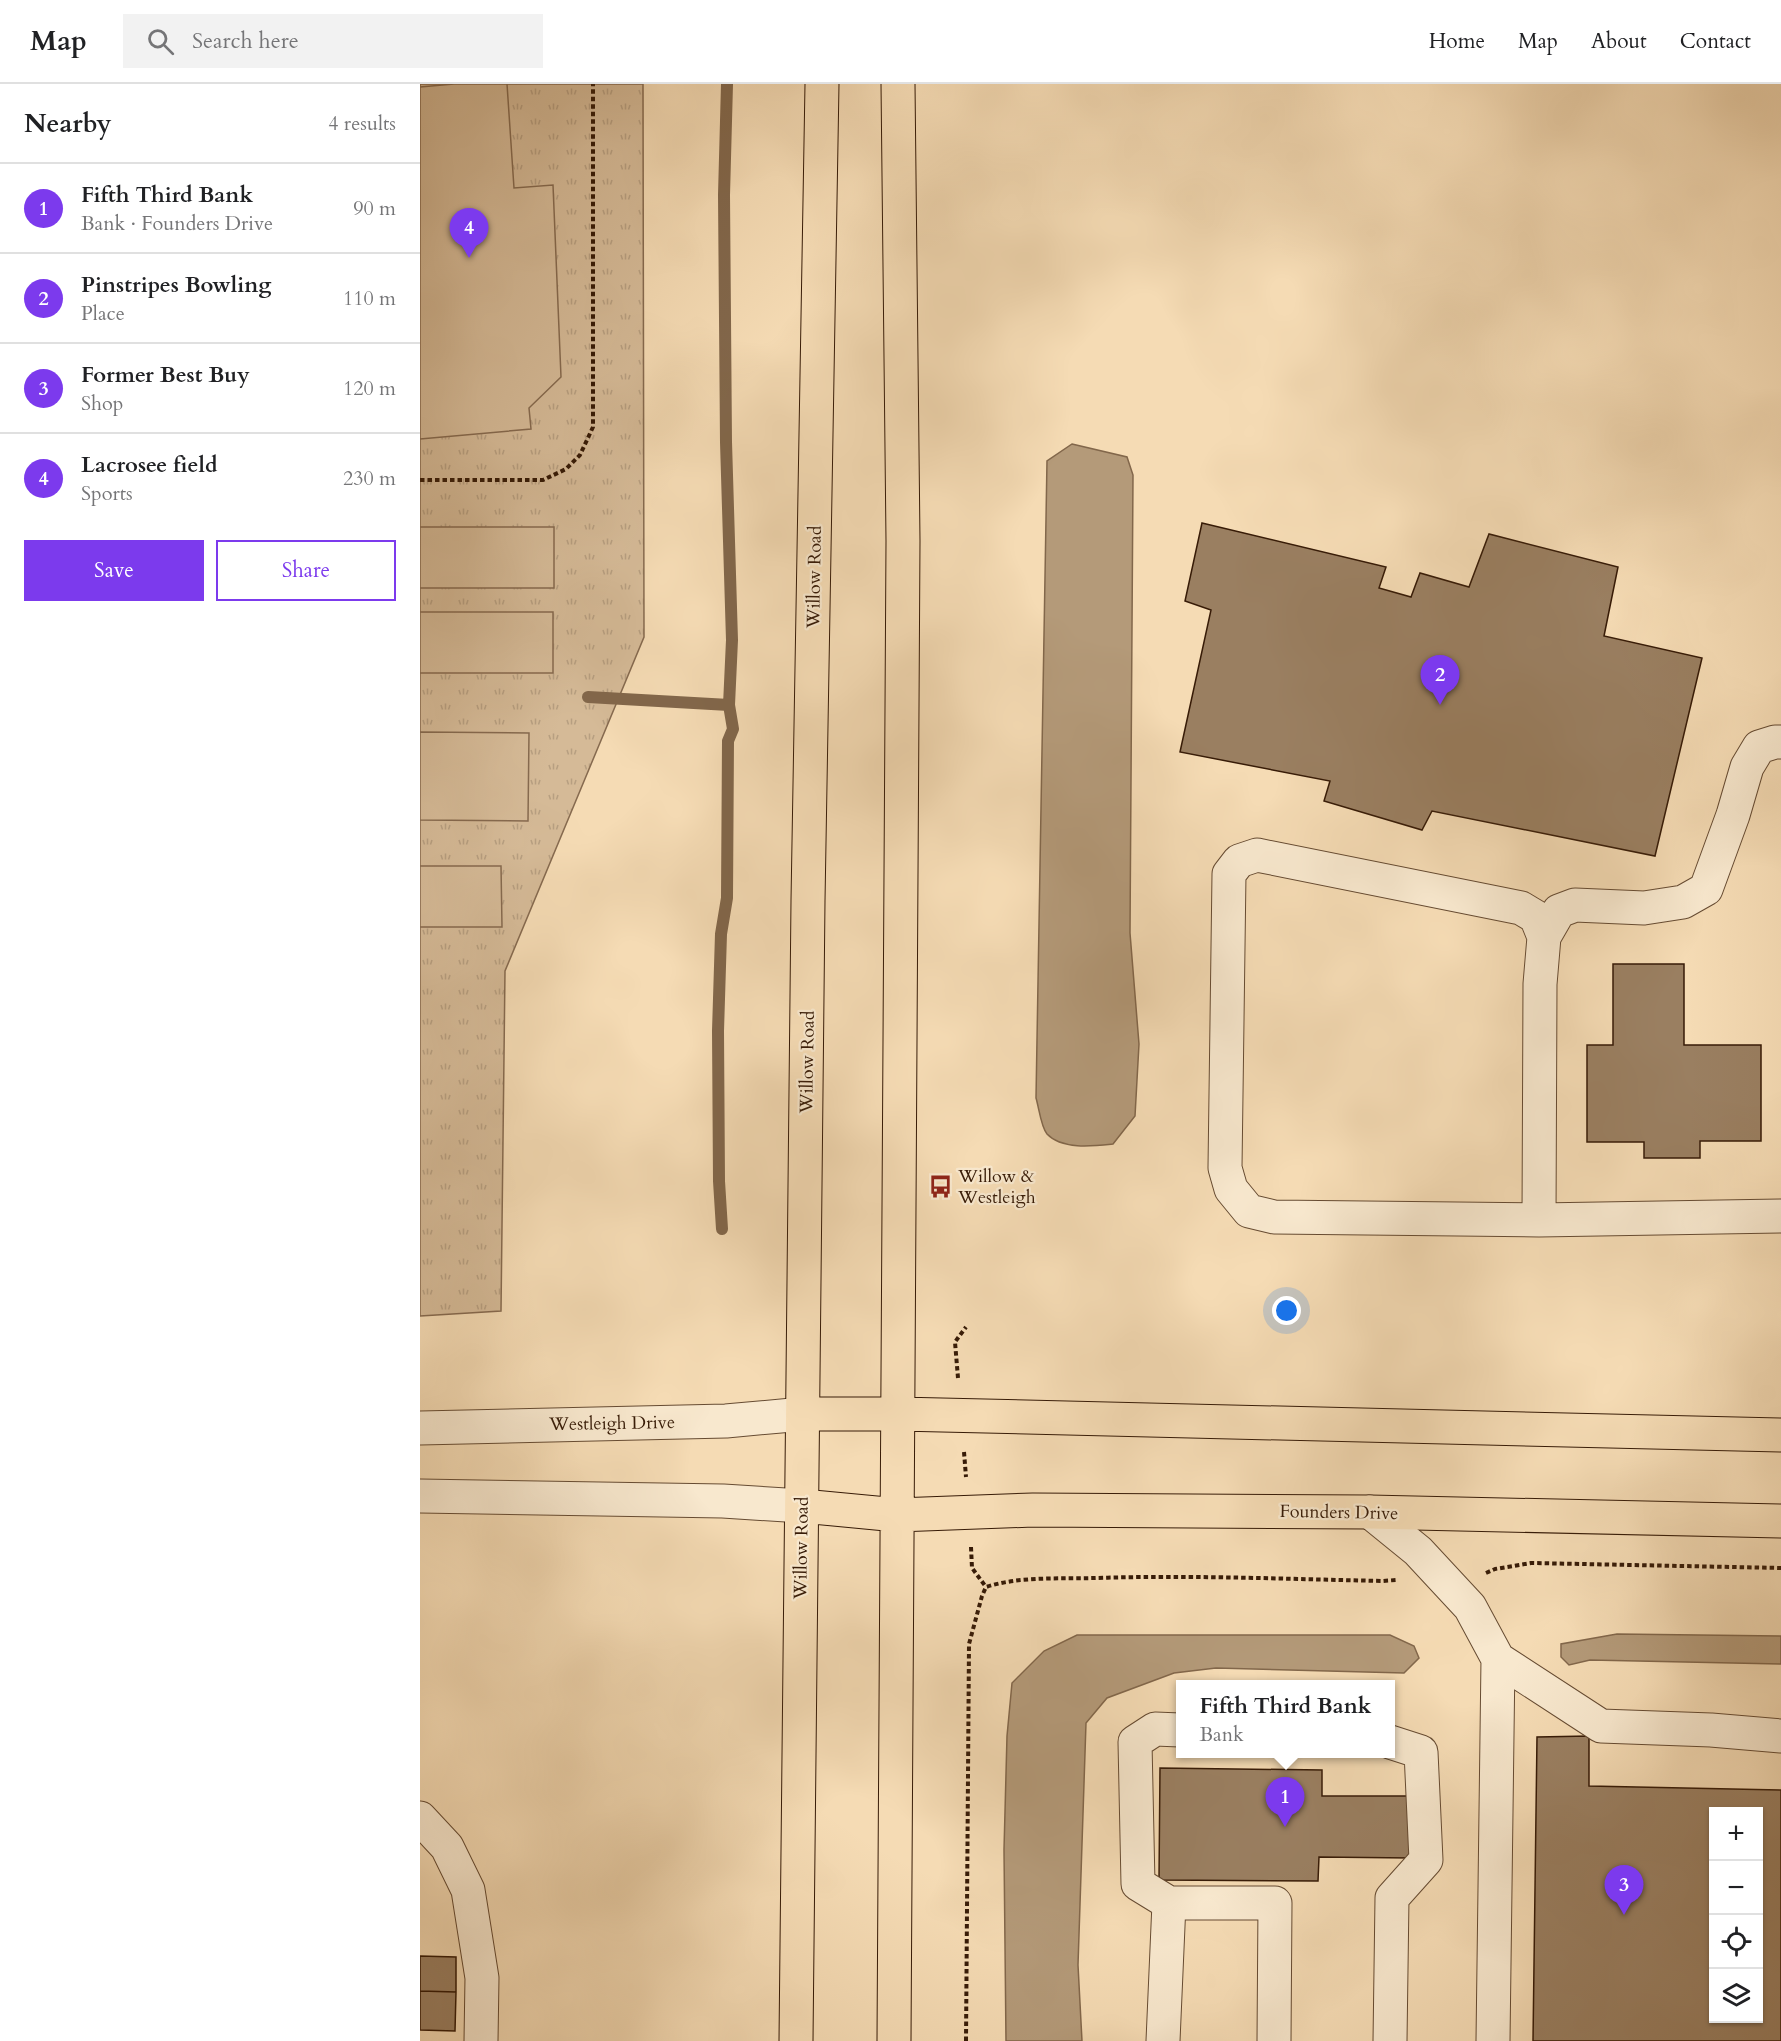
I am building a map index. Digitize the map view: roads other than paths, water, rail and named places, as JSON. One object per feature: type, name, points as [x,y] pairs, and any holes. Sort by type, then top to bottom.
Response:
[{"type":"main road","name":"Willow Road","points":[[796,2041],[808,901],[822,84]]},
{"type":"main road","points":[[894,2041],[903,542],[898,84]]},
{"type":"main road","points":[[803,1414],[898,1414],[1781,1435]]},
{"type":"main road","name":"Founders Drive","points":[[802,1506],[897,1515],[1033,1510],[1370,1512],[1781,1521]]},
{"type":"street","points":[[1539,1220],[1540,984],[1544,937],[1559,912],[1575,905],[1644,908],[1683,902],[1706,889],[1733,815],[1747,767],[1759,747],[1781,742]]},
{"type":"street","points":[[1544,937],[1536,917],[1521,908],[1257,855],[1239,861],[1229,874],[1225,1168],[1232,1189],[1249,1211],[1274,1217],[1539,1220],[1781,1216]]},
{"type":"street","name":"Westleigh Drive","points":[[420,1428],[726,1421],[803,1414]]},
{"type":"street","points":[[420,1496],[723,1502],[802,1506]]},
{"type":"street","points":[[1370,1512],[1418,1551],[1470,1608],[1498,1659],[1601,1726],[1710,1730],[1781,1736]]},
{"type":"street","points":[[1493,2041],[1498,1659]]},
{"type":"street","points":[[1176,1730],[1155,1729],[1135,1742],[1138,1884],[1168,1903],[1275,1903],[1274,2041]]},
{"type":"street","points":[[1390,2041],[1392,1898],[1426,1860],[1421,1752],[1395,1744]]},
{"type":"street","points":[[420,1818],[447,1847],[468,1890],[482,1978],[481,2041]]},
{"type":"street","points":[[1162,2041],[1168,1903]]},
{"type":"waterway","points":[[588,697],[729,705],[732,640],[726,442],[724,195],[727,84]]},
{"type":"waterway","points":[[722,1229],[719,1181],[718,1031],[721,934],[727,898],[728,741],[733,729],[729,705]]},
{"type":"place","name":"Lacrosee field","points":[[469,258]]},
{"type":"place","name":"Pinstripes Bowling","points":[[1440,705]]},
{"type":"place","name":"Willow & Westleigh","points":[[940,1186]]},
{"type":"place","name":"Fifth Third Bank","points":[[1285,1827]]},
{"type":"place","name":"Former Best Buy","points":[[1624,1915]]}]
